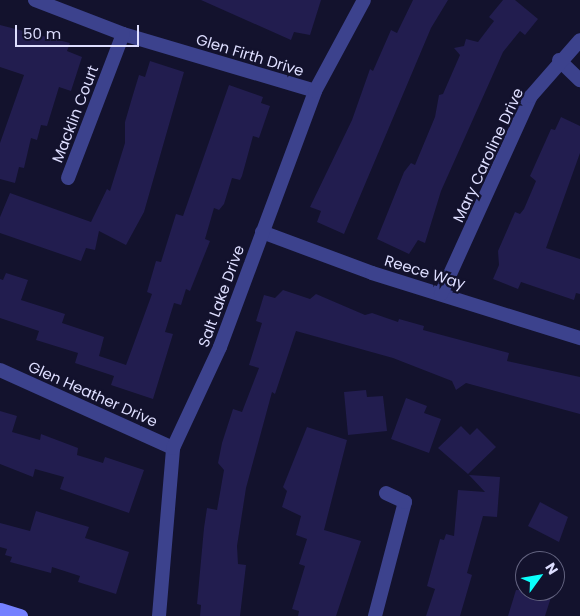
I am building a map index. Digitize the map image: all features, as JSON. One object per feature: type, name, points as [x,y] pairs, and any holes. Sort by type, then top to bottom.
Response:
[{"type":"main road","points":[[0,610],[20,616]]},
{"type":"street","name":"Glen Firth Drive","points":[[35,0],[123,34],[315,91]]},
{"type":"street","name":"Salt Lake Drive","points":[[159,616],[173,448],[220,347],[315,91],[364,0]]},
{"type":"street","name":"Macklin Court","points":[[68,178],[123,34]]},
{"type":"street","name":"Mary Caroline Drive","points":[[441,294],[531,96],[559,60],[580,40]]},
{"type":"street","points":[[559,60],[580,80]]},
{"type":"street","name":"Reece Way","points":[[262,232],[441,294],[580,338]]},
{"type":"street","name":"Glen Heather Drive","points":[[0,370],[173,448]]},
{"type":"street","points":[[375,616],[406,502],[386,493]]},
{"type":"building","points":[[201,0],[321,0],[310,35],[294,32],[291,40]]},
{"type":"building","points":[[413,0],[448,0],[431,28],[344,234],[317,222],[321,211],[310,207],[352,120],[370,69],[373,71],[391,30],[397,33]]},
{"type":"building","points":[[503,0],[515,0],[538,19],[525,35],[520,31],[503,52],[441,191],[425,243],[418,240],[409,254],[377,239],[404,172],[411,163],[415,165],[435,117],[439,95],[443,94],[460,55],[454,48],[464,46],[466,39],[478,42],[494,21],[489,17]]},
{"type":"building","points":[[0,25],[70,43],[67,51],[82,57],[71,91],[59,87],[47,126],[41,125],[37,140],[31,138],[24,168],[19,167],[15,183],[0,179],[0,143],[24,75],[0,67]]},
{"type":"building","points":[[150,61],[184,72],[144,212],[126,245],[99,231],[95,250],[86,248],[81,261],[0,233],[0,217],[10,193],[91,222],[107,189],[110,191],[125,143],[125,122],[139,75],[145,77]]},
{"type":"building","points":[[229,85],[263,97],[261,103],[270,106],[259,138],[253,136],[240,180],[232,178],[224,204],[219,210],[214,208],[205,239],[210,241],[190,291],[186,289],[181,305],[174,303],[165,332],[173,334],[153,399],[111,385],[114,376],[75,363],[78,353],[36,340],[39,331],[0,318],[0,279],[3,280],[6,273],[28,280],[21,300],[65,314],[62,323],[104,337],[99,356],[126,365],[152,294],[147,292],[156,261],[161,262],[176,214],[183,216]]},
{"type":"building","points":[[561,117],[580,126],[580,153],[546,248],[580,259],[580,294],[576,293],[574,300],[521,282],[518,289],[493,279],[499,265],[498,251],[515,212],[520,214],[524,209],[536,181],[530,176],[551,129],[555,130]]},
{"type":"building","points":[[283,290],[310,299],[316,294],[365,315],[372,313],[398,322],[399,319],[424,326],[423,330],[509,353],[507,361],[580,377],[580,414],[466,383],[456,390],[452,381],[393,358],[296,331],[275,394],[272,392],[246,488],[237,546],[238,564],[246,565],[240,616],[200,616],[201,605],[197,604],[204,528],[207,508],[217,510],[224,470],[218,463],[222,443],[233,409],[242,412],[259,368],[249,365],[262,323],[256,321],[264,295],[275,298]]},
{"type":"building","points":[[366,390],[367,397],[383,396],[387,431],[348,435],[344,392]]},
{"type":"building","points":[[406,398],[427,406],[424,413],[441,419],[429,453],[391,439]]},
{"type":"building","points":[[0,411],[17,416],[12,432],[40,440],[41,434],[78,448],[77,455],[103,463],[105,457],[144,470],[129,513],[60,489],[64,477],[35,469],[33,477],[0,464]]},
{"type":"building","points":[[461,426],[470,435],[477,428],[496,447],[468,474],[438,448]]},
{"type":"building","points":[[307,427],[347,440],[324,530],[361,541],[336,616],[298,616],[299,611],[292,609],[305,566],[299,564],[307,539],[296,535],[301,516],[282,507],[287,491],[283,487]]},
{"type":"building","points":[[469,475],[500,477],[497,517],[483,516],[467,573],[472,575],[460,616],[426,616],[435,589],[427,586],[440,539],[444,540],[446,534],[454,536],[458,490],[485,492]]},
{"type":"building","points":[[540,502],[568,517],[559,542],[528,526]]},
{"type":"building","points":[[36,511],[89,527],[85,538],[129,552],[116,594],[78,582],[80,576],[52,567],[51,573],[10,562],[12,557],[5,555],[7,549],[0,547],[0,523],[30,531]]},
{"type":"building","points":[[515,593],[515,601],[550,601],[545,616],[508,616]]}]
